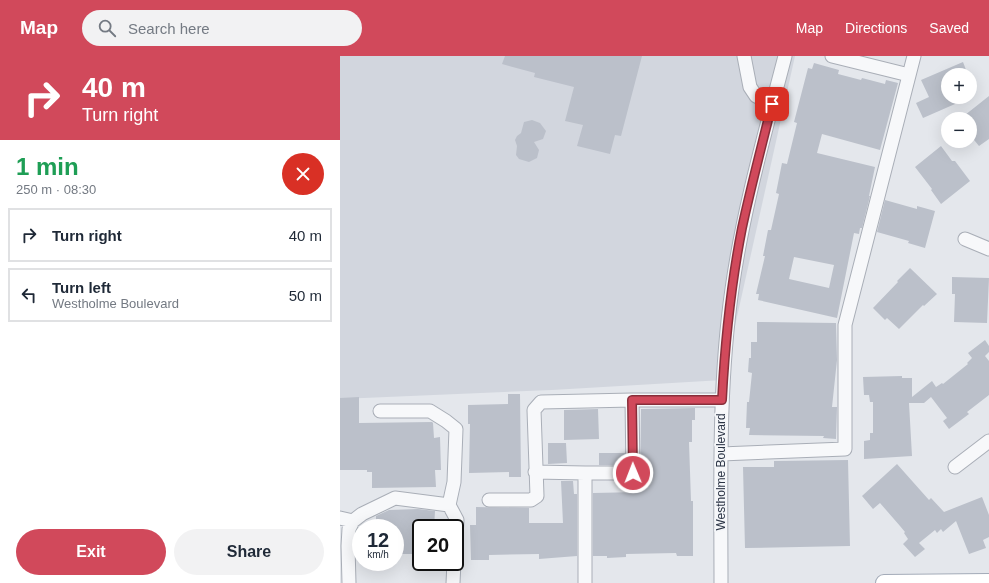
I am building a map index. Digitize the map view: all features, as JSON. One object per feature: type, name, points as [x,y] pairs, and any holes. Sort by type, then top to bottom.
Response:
[{"type":"main road","points":[[884,583],[989,582]]},
{"type":"street","points":[[744,56],[750,87],[756,96],[772,104]]},
{"type":"street","name":"Westholme Boulevard","points":[[721,583],[722,400],[725,351],[732,290],[740,237],[755,169],[785,56]]},
{"type":"street","points":[[832,56],[909,75]]},
{"type":"street","points":[[721,454],[845,448],[845,325],[914,56]]},
{"type":"street","points":[[965,239],[989,249]]},
{"type":"street","points":[[535,472],[633,473],[632,400]]},
{"type":"street","points":[[489,500],[531,500],[537,496],[534,410],[541,402],[722,400]]},
{"type":"street","points":[[380,410],[430,412],[446,421],[456,429],[454,482],[449,505],[456,519]]},
{"type":"street","points":[[955,467],[989,441]]},
{"type":"street","points":[[585,473],[585,583]]},
{"type":"street","points":[[356,519],[362,514],[395,498],[449,505]]},
{"type":"street","points":[[340,518],[352,521]]},
{"type":"street","points":[[349,583],[348,546],[349,529],[352,523]]},
{"type":"street","points":[[453,583],[454,571]]},
{"type":"shaded area","points":[[340,56],[795,56],[723,380],[552,390],[340,399]]},
{"type":"building","points":[[505,56],[642,56],[621,136],[615,135],[610,154],[577,146],[583,125],[565,121],[574,87],[534,77],[535,73],[502,64]]},
{"type":"building","points":[[963,62],[965,68],[949,68]]},
{"type":"building","points":[[814,63],[839,70],[838,74],[861,80],[862,78],[885,84],[886,80],[898,83],[880,150],[822,134],[817,153],[875,167],[862,228],[860,228],[859,234],[854,233],[837,318],[758,300],[759,294],[756,294],[765,256],[763,256],[768,230],[771,230],[779,194],[776,193],[782,163],[787,164],[797,123],[794,122],[808,68],[812,69]],"holes":[[[794,257],[834,265],[829,288],[789,279]]]},
{"type":"building","points":[[941,71],[941,104],[955,104],[923,118],[916,103],[929,97],[921,80]]},
{"type":"building","points":[[989,96],[989,139],[979,146],[977,144],[977,112],[969,112]]},
{"type":"building","points":[[532,120],[540,123],[546,131],[543,139],[534,142],[539,150],[537,158],[529,162],[519,159],[516,155],[517,146],[515,140],[521,133],[524,122]]},
{"type":"building","points":[[941,146],[941,148],[952,161],[955,161],[970,181],[941,204],[931,190],[932,189],[915,167]]},
{"type":"building","points":[[885,200],[917,209],[917,206],[935,211],[925,248],[908,243],[909,241],[877,232]]},
{"type":"building","points":[[910,268],[937,294],[924,306],[923,305],[899,329],[887,318],[885,320],[873,308]]},
{"type":"building","points":[[952,277],[989,278],[987,323],[954,322],[955,294],[952,294]]},
{"type":"building","points":[[757,322],[836,323],[837,360],[832,407],[837,407],[836,439],[823,438],[824,436],[749,435],[750,428],[746,428],[747,402],[749,402],[752,373],[748,372],[749,358],[751,358],[751,342],[757,342]]},
{"type":"building","points":[[985,340],[989,346],[989,352],[985,356],[989,361],[989,395],[967,412],[969,414],[949,429],[943,421],[947,418],[931,397],[924,403],[909,403],[912,456],[864,459],[864,441],[870,440],[870,433],[873,433],[873,402],[870,402],[869,395],[864,395],[863,377],[902,376],[902,378],[912,378],[912,397],[932,381],[936,387],[942,383],[943,384],[968,364],[967,363],[972,358],[968,353]]},
{"type":"building","points":[[508,394],[520,394],[521,477],[509,477],[509,472],[469,473],[470,424],[468,424],[468,405],[508,404]]},
{"type":"building","points":[[359,397],[359,423],[433,423],[434,438],[440,437],[441,470],[435,470],[436,487],[372,488],[372,472],[367,472],[367,470],[340,470],[340,398]]},
{"type":"building","points":[[695,408],[695,420],[692,420],[692,442],[689,442],[691,501],[693,501],[693,556],[677,556],[676,553],[626,554],[626,557],[607,558],[607,556],[593,556],[593,493],[640,492],[641,409]]},
{"type":"building","points":[[598,409],[599,439],[564,440],[564,410]]},
{"type":"building","points":[[548,443],[566,443],[567,463],[548,464]]},
{"type":"building","points":[[599,453],[625,453],[625,465],[599,465]]},
{"type":"building","points":[[848,460],[850,546],[745,548],[743,467],[774,467],[774,461]]},
{"type":"building","points":[[897,464],[929,500],[931,498],[944,512],[982,497],[989,515],[989,537],[983,540],[986,548],[969,554],[956,521],[943,532],[941,529],[937,533],[935,530],[919,543],[925,549],[915,557],[903,544],[908,539],[900,526],[880,503],[873,509],[862,496]]},
{"type":"building","points":[[561,481],[573,481],[574,494],[577,494],[577,556],[539,559],[539,554],[489,555],[489,560],[471,560],[470,525],[476,525],[476,507],[529,508],[529,523],[563,523]]},
{"type":"building","points":[[418,509],[435,511],[435,519],[412,519],[412,554],[404,554],[404,519],[376,519],[376,516],[389,510]]},
{"type":"route","points":[[633,473],[632,400],[722,400],[730,305],[742,229],[755,169],[772,104]]}]
